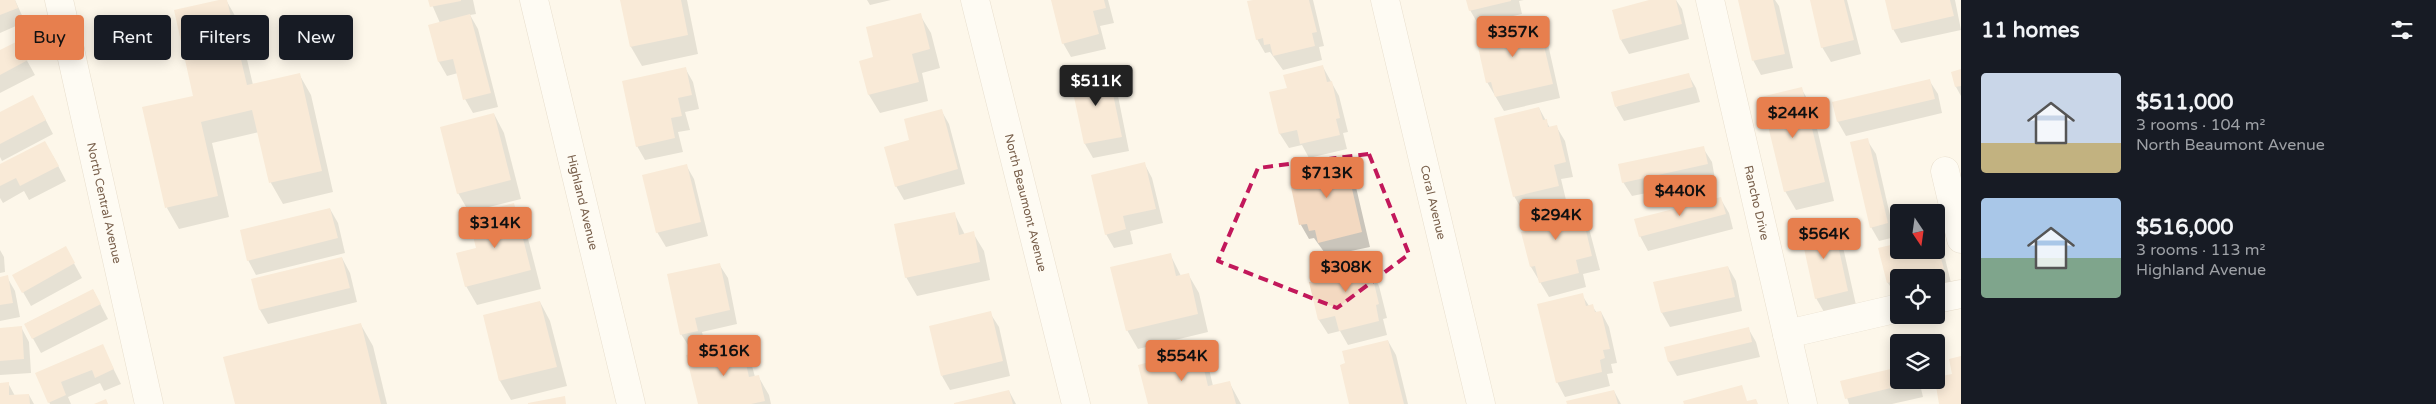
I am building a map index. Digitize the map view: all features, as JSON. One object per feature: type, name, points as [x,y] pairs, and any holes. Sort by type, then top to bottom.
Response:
[{"type":"street","name":"North Central Avenue","points":[[59,0],[149,404]]},
{"type":"street","name":"Highland Avenue","points":[[534,0],[631,404]]},
{"type":"street","name":"North Beaumont Avenue","points":[[975,0],[1076,404]]},
{"type":"street","name":"Coral Avenue","points":[[1385,0],[1481,404]]},
{"type":"street","name":"Rancho Drive","points":[[1710,0],[1803,404]]},
{"type":"street","points":[[1945,171],[1961,240]]},
{"type":"street","points":[[1945,297],[1961,294]]},
{"type":"street","points":[[1787,334],[1890,310]]},
{"type":"highlighted area","points":[[1369,154],[1409,254],[1337,308],[1218,261],[1258,168]]},
{"type":"building","points":[[0,0],[15,0],[18,8],[0,15]]},
{"type":"building","points":[[227,0],[231,15],[181,15],[181,42],[174,10]]},
{"type":"building","points":[[428,0],[461,0],[461,1],[430,7]]},
{"type":"building","points":[[620,0],[681,0],[688,35],[630,47]]},
{"type":"building","points":[[1051,0],[1104,0],[1106,8],[1093,11],[1099,34],[1062,44]]},
{"type":"building","points":[[1309,0],[1317,32],[1312,33],[1315,46],[1273,56],[1270,44],[1264,45],[1263,38],[1256,40],[1247,1]]},
{"type":"building","points":[[1466,0],[1511,0],[1511,1],[1469,11]]},
{"type":"building","points":[[1649,0],[1676,0],[1682,24],[1620,40],[1612,10]]},
{"type":"building","points":[[1738,0],[1773,0],[1785,54],[1752,61]]},
{"type":"building","points":[[1810,0],[1844,0],[1854,40],[1821,48]]},
{"type":"building","points":[[1885,0],[1950,0],[1954,16],[1892,30]]},
{"type":"building","points":[[921,13],[930,49],[912,54],[919,82],[868,95],[859,61],[873,57],[866,27]]},
{"type":"building","points":[[470,14],[491,93],[463,100],[453,59],[438,62],[428,25]]},
{"type":"building","points":[[1519,19],[1522,33],[1540,29],[1553,84],[1495,97],[1491,82],[1486,83],[1478,47],[1483,46],[1478,28]]},
{"type":"building","points":[[15,42],[15,60],[28,60],[0,75],[0,50]]},
{"type":"building","points":[[185,60],[241,60],[247,85],[300,73],[322,171],[269,183],[252,110],[201,122],[218,196],[165,208],[142,107],[193,96]]},
{"type":"building","points":[[1323,65],[1327,82],[1332,81],[1340,118],[1336,119],[1340,135],[1300,144],[1297,130],[1279,134],[1269,92],[1287,88],[1283,75]]},
{"type":"building","points":[[686,67],[692,95],[678,98],[682,116],[671,118],[675,138],[636,147],[622,81]]},
{"type":"building","points":[[1961,69],[1961,86],[1955,87],[1951,72]]},
{"type":"building","points":[[1108,70],[1122,137],[1084,144],[1070,78]]},
{"type":"building","points":[[1689,73],[1693,87],[1615,107],[1611,92]]},
{"type":"building","points":[[1930,79],[1935,99],[1837,122],[1832,102]]},
{"type":"building","points":[[1802,87],[1825,182],[1784,192],[1761,97]]},
{"type":"building","points":[[33,95],[46,120],[0,144],[0,112]]},
{"type":"building","points":[[1539,107],[1543,120],[1547,119],[1548,127],[1557,125],[1566,162],[1554,165],[1559,186],[1513,197],[1494,118]]},
{"type":"building","points":[[942,109],[958,169],[895,187],[884,147],[909,140],[904,119]]},
{"type":"building","points":[[494,113],[511,180],[457,194],[440,127]]},
{"type":"building","points":[[1868,138],[1888,223],[1870,228],[1850,142]]},
{"type":"building","points":[[45,141],[59,166],[20,186],[16,178],[0,186],[0,164]]},
{"type":"building","points":[[1704,146],[1708,164],[1622,183],[1618,164]]},
{"type":"building","points":[[1344,154],[1362,232],[1318,243],[1315,230],[1309,231],[1307,224],[1299,225],[1291,187],[1298,186],[1296,178],[1302,177],[1300,164]]},
{"type":"building","points":[[1145,162],[1156,209],[1123,216],[1126,229],[1105,235],[1091,175]]},
{"type":"building","points":[[687,164],[701,222],[656,233],[642,175]]},
{"type":"building","points":[[1721,197],[1726,214],[1639,237],[1634,219]]},
{"type":"building","points":[[1579,201],[1592,256],[1576,260],[1579,273],[1539,283],[1535,266],[1530,267],[1521,232],[1526,231],[1522,215]]},
{"type":"building","points":[[514,203],[531,270],[465,287],[456,253],[476,248],[471,228],[487,224],[484,211]]},
{"type":"building","points":[[330,208],[338,238],[247,261],[240,230]]},
{"type":"building","points":[[955,212],[959,235],[974,231],[980,262],[905,278],[894,224]]},
{"type":"building","points":[[1833,222],[1848,291],[1815,299],[1800,230]]},
{"type":"building","points":[[1890,245],[1890,259],[1941,259],[1944,269],[1890,269],[1890,282],[1887,283],[1878,248]]},
{"type":"building","points":[[66,246],[75,263],[22,293],[12,275]]},
{"type":"building","points":[[1363,252],[1367,271],[1371,270],[1379,304],[1376,305],[1379,321],[1339,331],[1335,316],[1318,320],[1309,282],[1326,278],[1322,261]]},
{"type":"building","points":[[1171,253],[1176,276],[1189,273],[1198,314],[1126,331],[1110,267]]},
{"type":"building","points":[[342,257],[350,288],[259,310],[251,279]]},
{"type":"building","points":[[720,263],[730,310],[695,318],[698,331],[680,335],[667,274]]},
{"type":"building","points":[[1728,266],[1735,297],[1661,313],[1653,282]]},
{"type":"building","points":[[8,275],[13,303],[0,305],[0,277]]},
{"type":"building","points":[[93,289],[101,304],[32,339],[24,324]]},
{"type":"building","points":[[1583,293],[1586,306],[1593,304],[1595,312],[1601,311],[1610,349],[1603,350],[1605,358],[1600,360],[1602,372],[1556,383],[1537,304]]},
{"type":"building","points":[[540,301],[557,367],[499,381],[483,315]]},
{"type":"building","points":[[991,311],[1003,361],[941,376],[929,326]]},
{"type":"building","points":[[361,323],[381,404],[235,404],[223,357]]},
{"type":"building","points":[[22,326],[24,359],[0,361],[0,328]]},
{"type":"building","points":[[1749,327],[1752,342],[1668,362],[1664,347]]},
{"type":"building","points":[[1388,340],[1404,404],[1349,404],[1340,365],[1345,363],[1342,351]]},
{"type":"building","points":[[741,342],[749,377],[759,375],[765,401],[751,404],[698,404],[686,355]]},
{"type":"building","points":[[103,344],[114,369],[95,378],[92,370],[61,382],[66,395],[48,403],[35,373]]},
{"type":"building","points":[[1199,349],[1208,386],[1230,381],[1236,404],[1148,404],[1138,365]]},
{"type":"building","points":[[1961,356],[1961,404],[1939,404],[1936,389],[1945,389],[1945,375],[1952,374],[1949,359]]},
{"type":"building","points":[[1890,369],[1890,388],[1845,399],[1840,381]]},
{"type":"building","points":[[9,382],[9,395],[29,394],[30,404],[0,404],[0,383]]},
{"type":"building","points":[[1742,385],[1747,401],[1756,399],[1758,404],[1684,404],[1683,401]]},
{"type":"building","points":[[1009,390],[1013,404],[954,404],[954,403]]},
{"type":"building","points":[[1614,390],[1618,404],[1567,404],[1566,401]]},
{"type":"building","points":[[565,396],[566,404],[528,404],[528,403]]},
{"type":"building","points":[[106,399],[108,404],[94,404]]}]
